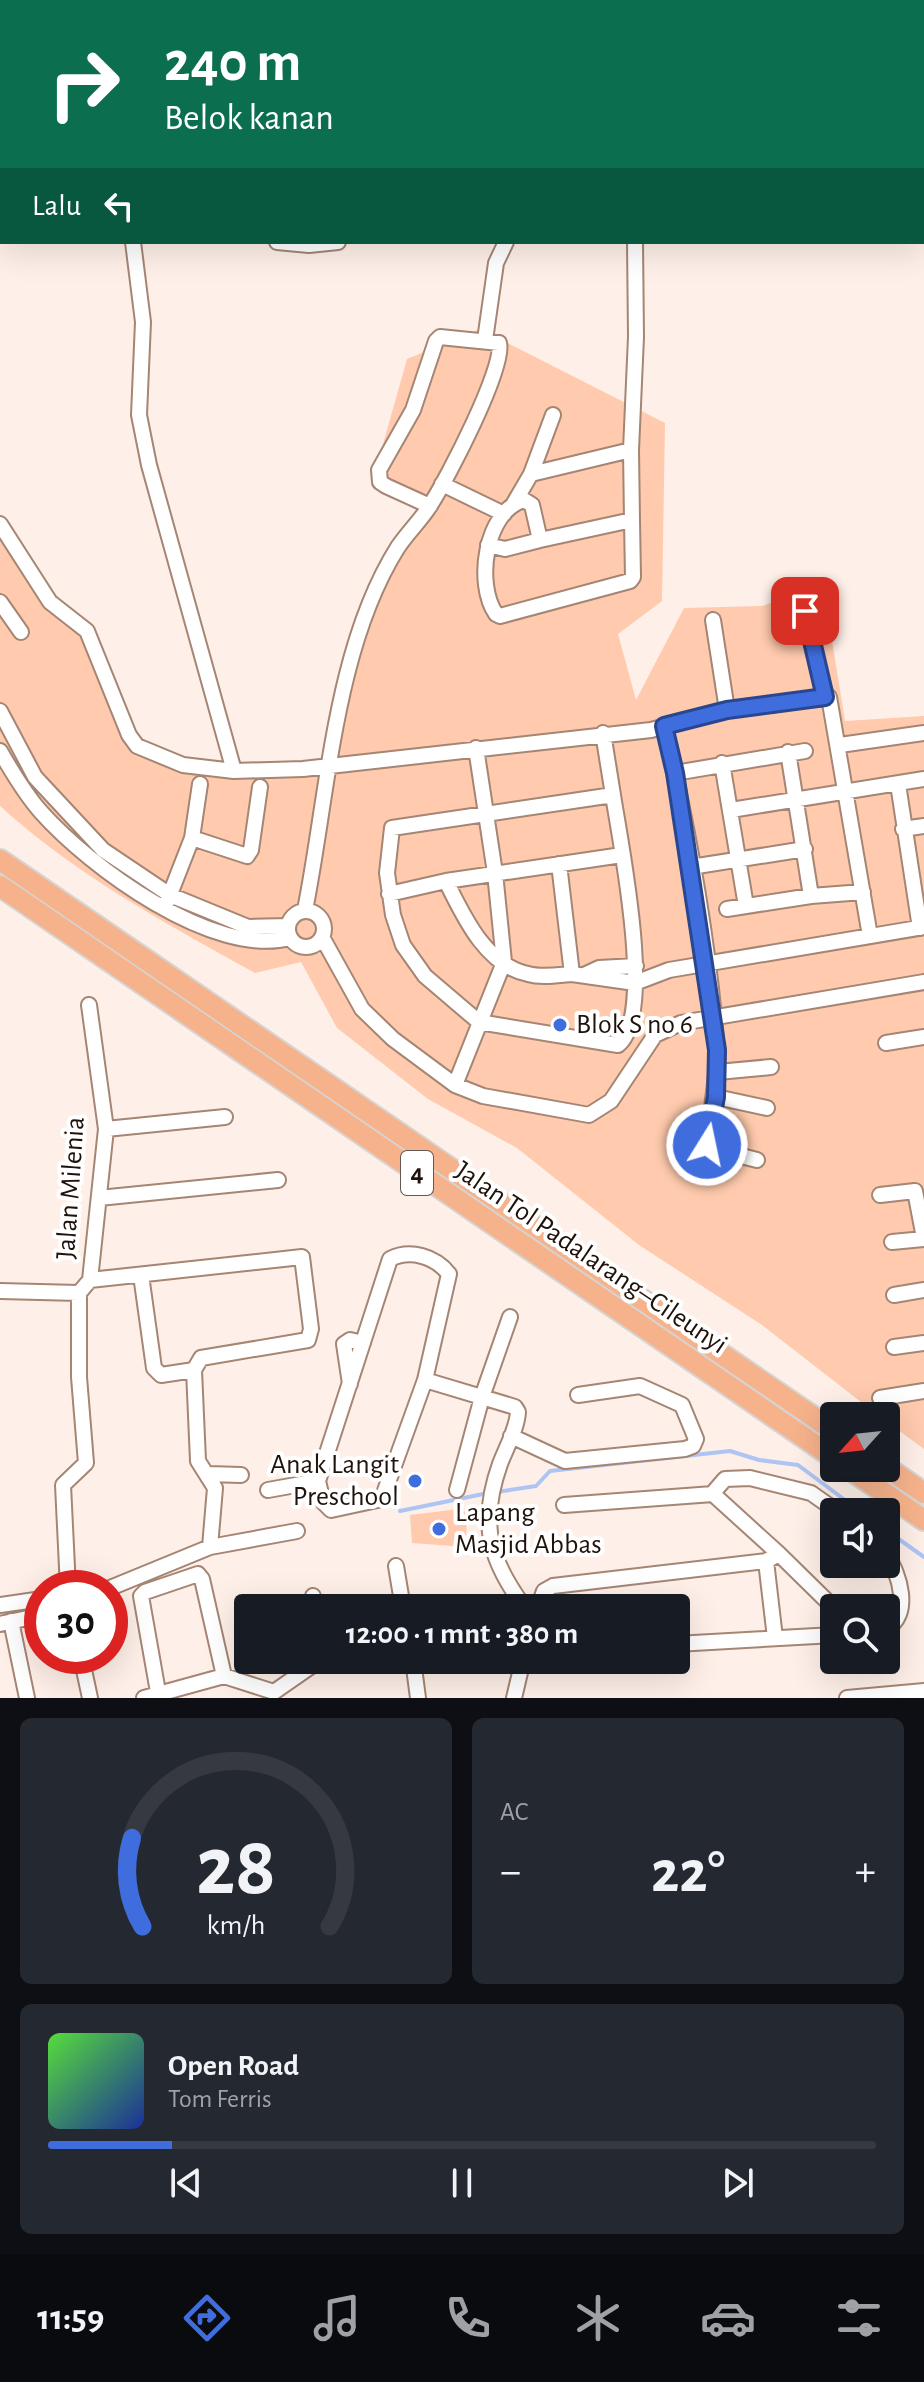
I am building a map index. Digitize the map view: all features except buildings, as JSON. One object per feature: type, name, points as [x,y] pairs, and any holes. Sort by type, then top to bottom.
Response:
[{"type":"highway","name":"Jalan Tol Padalarang–Cileunyi","points":[[0,860],[820,1421]]},
{"type":"highway","name":"Jalan Tol Padalarang–Cileunyi","points":[[0,886],[820,1448]]},
{"type":"highway","points":[[900,1477],[924,1493]]},
{"type":"highway","points":[[868,1482],[924,1520]]},
{"type":"street","points":[[133,244],[143,322],[139,415],[149,465],[234,771]]},
{"type":"street","points":[[298,244],[319,244]]},
{"type":"street","points":[[485,340],[496,263],[505,244]]},
{"type":"street","points":[[553,415],[531,474],[488,545],[483,563],[493,610],[500,616],[630,581],[633,577],[631,450],[636,337],[635,244]]},
{"type":"street","points":[[317,941],[323,925],[311,912],[329,766],[339,710],[366,617],[394,553],[430,506],[479,412],[500,345],[485,340],[440,337],[436,341],[413,410],[379,470],[380,482],[430,506]]},
{"type":"street","points":[[531,474],[631,450]]},
{"type":"street","points":[[442,484],[509,508],[524,500],[532,505],[540,540]]},
{"type":"street","points":[[488,545],[505,549],[632,520]]},
{"type":"street","points":[[0,524],[50,602],[87,631],[123,722],[137,746],[183,765],[234,771],[329,766],[664,726],[727,710],[825,697],[831,699],[870,936]]},
{"type":"street","points":[[0,602],[21,632]]},
{"type":"street","points":[[805,611],[825,697]]},
{"type":"street","points":[[713,620],[727,710]]},
{"type":"street","points":[[0,711],[35,777],[57,804],[103,850],[167,901]]},
{"type":"street","points":[[664,726],[691,867],[713,1017],[718,1072],[707,1145],[718,1151],[757,1160]]},
{"type":"street","points":[[603,733],[613,795],[622,855],[636,966],[625,1039],[618,1045],[479,1022],[414,963],[403,945],[389,894],[392,828],[613,795]]},
{"type":"street","points":[[840,745],[924,733]]},
{"type":"street","points":[[455,1085],[504,962],[495,873],[476,748]]},
{"type":"street","points":[[0,751],[18,781],[56,827],[106,870],[234,938],[272,943],[289,932],[294,915],[311,912]]},
{"type":"street","points":[[675,773],[805,751]]},
{"type":"street","points":[[788,752],[811,896]]},
{"type":"street","points":[[722,763],[746,906]]},
{"type":"street","points":[[731,810],[924,779]]},
{"type":"street","points":[[167,901],[192,838],[200,784]]},
{"type":"street","points":[[446,881],[471,930],[504,962],[526,974],[578,975],[635,983],[669,970],[922,927],[918,879],[903,829],[898,784]]},
{"type":"street","points":[[192,838],[247,856],[251,850],[260,787]]},
{"type":"street","points":[[903,829],[924,826]]},
{"type":"street","points":[[691,867],[805,849]]},
{"type":"street","points":[[389,894],[446,881],[622,855]]},
{"type":"street","points":[[559,864],[578,975]]},
{"type":"street","points":[[727,909],[811,896],[863,892]]},
{"type":"street","points":[[289,932],[300,946],[317,941]]},
{"type":"street","points":[[317,941],[334,962],[362,1009],[393,1039],[455,1085],[483,1096],[589,1115],[611,1101],[655,1035],[681,1023],[924,982]]},
{"type":"street","points":[[578,975],[599,968],[636,966]]},
{"type":"street","name":"Jalan Milenia","points":[[0,1291],[79,1293],[90,1280],[106,1129],[89,1005]]},
{"type":"street","points":[[886,1043],[924,1037]]},
{"type":"street","points":[[718,1072],[771,1067]]},
{"type":"street","points":[[716,1097],[767,1108]]},
{"type":"street","points":[[106,1129],[225,1117]]},
{"type":"street","points":[[99,1198],[278,1180]]},
{"type":"street","points":[[880,1195],[915,1191],[924,1238],[892,1242]]},
{"type":"street","points":[[403,1254],[421,1255],[446,1269],[449,1274],[425,1380],[382,1499],[331,1510],[323,1502],[318,1481],[390,1259],[403,1254]]},
{"type":"street","points":[[90,1280],[302,1257],[311,1329],[308,1340],[201,1358],[194,1370],[198,1461],[208,1474],[215,1497],[210,1547]]},
{"type":"street","points":[[141,1275],[154,1368],[161,1375],[194,1370]]},
{"type":"street","points":[[894,1295],[924,1290]]},
{"type":"street","points":[[67,1570],[63,1485],[86,1463],[79,1377],[79,1293]]},
{"type":"street","points":[[457,1490],[482,1397],[510,1317]]},
{"type":"street","points":[[894,1347],[924,1343]]},
{"type":"street","points":[[425,1380],[517,1409],[497,1473],[488,1536],[502,1578],[514,1594]]},
{"type":"street","points":[[511,1436],[565,1461],[685,1449],[693,1446],[696,1439],[682,1405],[640,1386],[578,1395]]},
{"type":"street","points":[[880,1398],[924,1391]]},
{"type":"street","points":[[208,1474],[241,1475]]},
{"type":"street","points":[[564,1505],[712,1494],[725,1479],[738,1476],[820,1498]]},
{"type":"street","points":[[268,1490],[318,1481]]},
{"type":"street","points":[[712,1494],[772,1558],[820,1597]]},
{"type":"street","points":[[128,1581],[210,1547],[297,1531]]},
{"type":"street","points":[[543,1594],[553,1586],[772,1558]]},
{"type":"street","points":[[772,1558],[775,1638]]},
{"type":"street","points":[[396,1566],[401,1594]]},
{"type":"street","points":[[224,1676],[202,1579],[193,1574],[141,1596],[151,1695],[224,1676],[275,1695],[302,1674]]},
{"type":"street","points":[[0,1604],[24,1601]]},
{"type":"street","points":[[5,1623],[27,1698]]},
{"type":"street","points":[[690,1643],[820,1636]]},
{"type":"street","points":[[85,1674],[90,1698]]},
{"type":"street","points":[[415,1674],[418,1698]]},
{"type":"street","points":[[514,1698],[520,1674]]},
{"type":"street","points":[[847,1698],[924,1691]]},
{"type":"shaded area","points":[[480,329],[665,423],[662,601],[618,634],[636,700],[684,608],[762,606],[823,585],[845,721],[924,716],[924,1449],[900,1431],[900,1402],[861,1402],[762,1325],[639,1245],[517,1148],[428,1099],[337,1028],[301,962],[255,973],[90,876],[0,806],[0,515],[14,545],[87,632],[127,736],[197,767],[303,769],[329,753],[363,615],[426,509],[409,501],[376,469],[407,359]]},
{"type":"shaded area","name":"Lapang Masjid Abbas","points":[[467,1508],[466,1547],[412,1543],[410,1515]]},
{"type":"waterway","points":[[497,1492],[536,1486],[550,1471],[730,1451],[759,1460],[798,1465],[842,1498]]},
{"type":"waterway","points":[[400,1511],[488,1493]]},
{"type":"waterway","points":[[900,1540],[924,1557]]},
{"type":"place","name":"Blok S no 6","points":[[560,1025]]},
{"type":"place","name":"Anak Langit Preschool","points":[[415,1481]]},
{"type":"place","name":"Lapang Masjid Abbas","points":[[439,1529]]},
{"type":"route","points":[[707,1145],[716,1097],[717,1050],[707,963],[675,773],[664,726],[727,710],[825,697],[805,611]]}]
